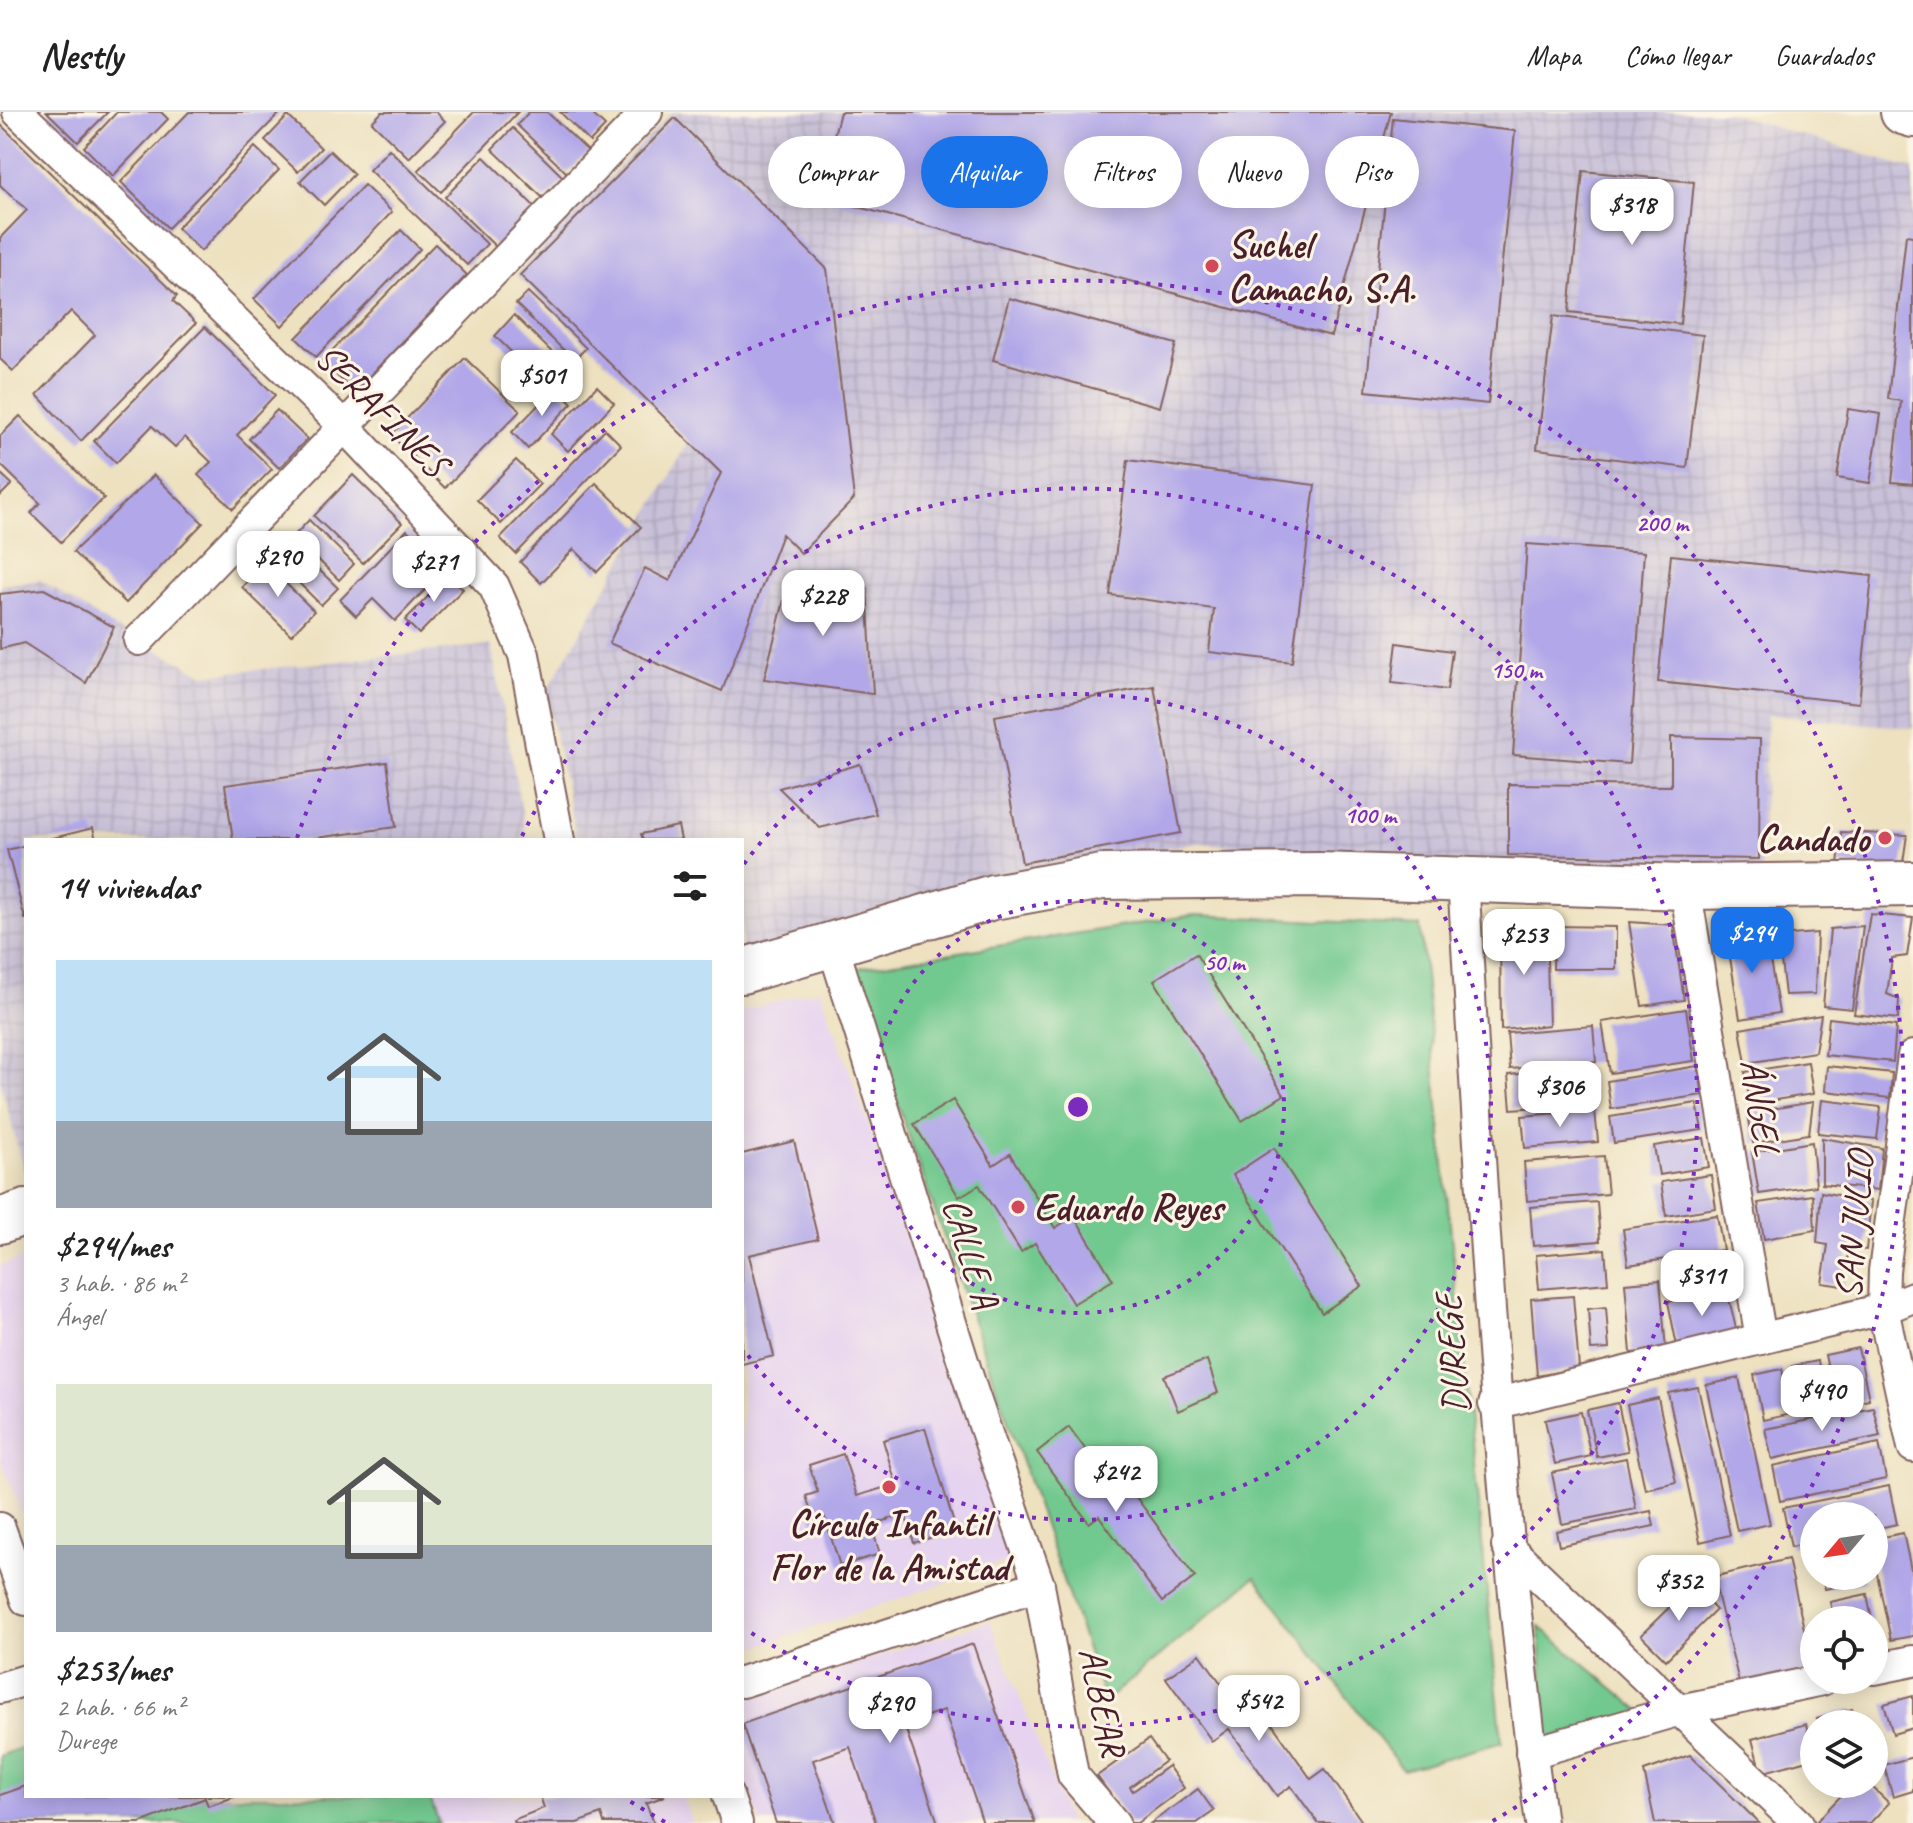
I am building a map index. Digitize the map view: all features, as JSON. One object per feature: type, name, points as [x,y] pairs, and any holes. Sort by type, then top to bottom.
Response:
[{"type":"street","name":"SERAFINES","points":[[18,112],[344,426],[478,566],[506,608],[524,655],[559,838]]},
{"type":"street","points":[[139,640],[647,112]]},
{"type":"street","points":[[1903,112],[1913,115]]},
{"type":"street","points":[[744,970],[993,897],[1102,877],[1231,873],[1685,887],[1913,884]]},
{"type":"street","name":"DUREGE","points":[[1463,878],[1494,1404],[1507,1546],[1541,1823]]},
{"type":"street","name":"ÁNGEL","points":[[1685,887],[1761,1339]]},
{"type":"street","name":"CALLE A","points":[[832,943],[973,1393],[1039,1585]]},
{"type":"street","name":"SAN JULIO","points":[[1913,1056],[1884,1271],[1883,1309],[1913,1447]]},
{"type":"street","points":[[0,1221],[24,1213]]},
{"type":"street","points":[[1494,1404],[1883,1309],[1913,1297]]},
{"type":"street","points":[[0,1528],[24,1594]]},
{"type":"street","points":[[1507,1546],[1798,1823]]},
{"type":"street","points":[[744,1681],[1039,1585]]},
{"type":"street","name":"ALBEAR","points":[[1039,1585],[1073,1775],[1114,1823]]},
{"type":"street","points":[[1888,1666],[1913,1661]]},
{"type":"street","points":[[0,1688],[24,1681]]},
{"type":"street","points":[[1531,1753],[1680,1710],[1800,1685]]},
{"type":"street","points":[[729,1798],[737,1823]]},
{"type":"shaded area","name":"Suchel Camacho, S.A.","points":[[672,112],[1725,112],[1913,169],[1913,728],[1767,715],[1761,872],[1391,859],[1199,843],[986,874],[744,952],[744,838],[577,838],[546,693],[689,442],[516,275]]},
{"type":"shaded area","points":[[40,580],[114,627],[205,675],[491,645],[527,838],[24,838],[24,1170],[0,1080],[0,585]]},
{"type":"shaded area","points":[[820,989],[950,1352],[1018,1558],[744,1651],[744,1010]]},
{"type":"shaded area","points":[[24,1258],[24,1519],[0,1458],[0,1266]]},
{"type":"shaded area","points":[[990,1621],[1069,1823],[761,1823],[744,1775],[744,1697]]},
{"type":"shaded area","points":[[430,1798],[683,1798],[692,1823],[439,1823]]},
{"type":"green space","points":[[1195,915],[1420,926],[1502,1742],[1403,1770],[1255,1577],[1105,1701],[851,969]]},
{"type":"green space","points":[[1539,1626],[1644,1714],[1547,1738]]},
{"type":"green space","points":[[24,1747],[24,1798],[430,1798],[439,1823],[0,1823],[0,1756]]},
{"type":"building","points":[[47,112],[108,112],[78,142]]},
{"type":"building","points":[[117,112],[161,112],[168,119],[113,176],[84,147]]},
{"type":"building","points":[[189,112],[281,112],[168,228],[121,182]]},
{"type":"building","points":[[382,112],[436,112],[445,121],[409,158],[372,122]]},
{"type":"building","points":[[474,112],[518,112],[441,192],[418,170]]},
{"type":"building","points":[[529,112],[547,112],[589,152],[567,173],[517,125]]},
{"type":"building","points":[[560,112],[590,112],[605,126],[590,142]]},
{"type":"building","points":[[840,112],[1391,112],[1385,136],[1325,136],[1325,208],[1365,208],[1331,336],[862,208],[905,208],[905,136],[834,136]]},
{"type":"building","points":[[288,116],[321,148],[298,172],[265,140]]},
{"type":"building","points":[[675,118],[827,269],[854,499],[801,553],[782,534],[722,691],[609,643],[645,568],[670,581],[721,473],[520,275]]},
{"type":"building","points":[[1393,118],[1515,131],[1488,404],[1366,391],[1384,208],[1419,208],[1419,136],[1391,136]]},
{"type":"building","points":[[0,124],[177,296],[173,301],[196,323],[81,441],[37,395],[95,335],[71,311],[13,371],[0,359],[0,238],[27,210],[0,185]]},
{"type":"building","points":[[513,128],[565,179],[545,200],[492,149]]},
{"type":"building","points":[[255,147],[279,170],[201,251],[177,228]]},
{"type":"building","points":[[389,149],[487,244],[467,265],[369,170]]},
{"type":"building","points":[[330,151],[354,174],[324,205],[300,181]]},
{"type":"building","points":[[484,157],[535,207],[496,247],[445,197]]},
{"type":"building","points":[[1583,171],[1694,182],[1680,324],[1569,312]]},
{"type":"building","points":[[364,185],[392,212],[282,326],[254,299]]},
{"type":"building","points":[[401,230],[420,249],[316,357],[296,338]]},
{"type":"building","points":[[1906,235],[1913,236],[1913,484],[1892,482],[1901,401],[1888,399]]},
{"type":"building","points":[[435,244],[467,275],[354,392],[322,361]]},
{"type":"building","points":[[528,292],[586,348],[574,360],[516,304]]},
{"type":"building","points":[[1009,298],[1176,344],[1160,407],[993,360]]},
{"type":"building","points":[[514,315],[564,364],[544,384],[495,336]]},
{"type":"building","points":[[1553,316],[1703,335],[1687,468],[1537,449]]},
{"type":"building","points":[[205,327],[275,395],[237,435],[272,469],[233,509],[198,475],[211,462],[185,437],[175,447],[152,426],[116,463],[94,441]]},
{"type":"building","points":[[465,358],[520,411],[445,488],[391,435]]},
{"type":"building","points":[[597,386],[614,403],[568,451],[551,434]]},
{"type":"building","points":[[556,387],[572,403],[528,449],[512,432]]},
{"type":"building","points":[[1848,409],[1881,414],[1870,483],[1837,478]]},
{"type":"building","points":[[277,410],[307,439],[279,468],[249,439]]},
{"type":"building","points":[[20,416],[104,498],[61,542],[31,513],[40,503],[0,464],[0,436]]},
{"type":"building","points":[[605,429],[621,445],[516,554],[500,538]]},
{"type":"building","points":[[516,460],[540,484],[501,524],[477,500]]},
{"type":"building","points":[[1128,460],[1315,485],[1292,662],[1209,652],[1214,609],[1110,595]]},
{"type":"building","points":[[0,473],[12,484],[0,496]]},
{"type":"building","points":[[154,475],[203,523],[126,603],[73,552]]},
{"type":"building","points":[[353,475],[402,523],[363,563],[314,516]]},
{"type":"building","points":[[596,483],[641,527],[597,572],[574,549],[541,583],[520,562]]},
{"type":"building","points":[[309,520],[354,564],[339,580],[294,536]]},
{"type":"building","points":[[407,530],[446,568],[395,621],[373,599],[356,616],[340,600]]},
{"type":"building","points":[[288,540],[338,588],[321,605],[272,556]]},
{"type":"building","points":[[1527,544],[1644,552],[1629,764],[1513,755]]},
{"type":"building","points":[[1671,555],[1872,576],[1859,703],[1658,682]]},
{"type":"building","points":[[265,563],[314,611],[291,635],[242,587]]},
{"type":"building","points":[[449,575],[463,589],[419,634],[405,620]]},
{"type":"building","points":[[789,581],[867,587],[873,694],[764,679]]},
{"type":"building","points":[[44,589],[114,627],[86,683],[24,643],[0,649],[0,594]]},
{"type":"building","points":[[1397,643],[1452,651],[1447,690],[1392,683]]},
{"type":"building","points":[[1154,686],[1181,833],[1022,863],[995,716]]},
{"type":"building","points":[[1671,737],[1760,739],[1759,859],[1508,855],[1508,784],[1671,786]]},
{"type":"building","points":[[387,762],[396,827],[316,838],[233,838],[225,785]]},
{"type":"building","points":[[860,764],[876,814],[820,828],[779,788]]},
{"type":"building","points":[[678,826],[681,838],[642,838],[641,834]]},
{"type":"building","points":[[93,828],[96,838],[53,838]]},
{"type":"building","points":[[1841,832],[1907,835],[1902,869],[1838,865]]},
{"type":"building","points":[[24,846],[24,915],[7,850]]},
{"type":"building","points":[[1870,914],[1913,918],[1907,956],[1892,958],[1887,994],[1899,999],[1898,1019],[1854,1014]]},
{"type":"building","points":[[1629,922],[1673,925],[1684,1000],[1642,1006]]},
{"type":"building","points":[[1500,926],[1546,926],[1549,1025],[1501,1030]]},
{"type":"building","points":[[1554,926],[1616,927],[1616,969],[1553,969]]},
{"type":"building","points":[[1863,926],[1852,1009],[1823,1006],[1830,929]]},
{"type":"building","points":[[1726,933],[1766,936],[1779,1013],[1740,1019]]},
{"type":"building","points":[[1817,933],[1815,994],[1785,995],[1778,936]]},
{"type":"building","points":[[1196,954],[1284,1095],[1242,1121],[1154,980]]},
{"type":"building","points":[[1686,1009],[1694,1061],[1610,1073],[1602,1022]]},
{"type":"building","points":[[1821,1015],[1815,1052],[1746,1063],[1740,1029]]},
{"type":"building","points":[[1829,1018],[1896,1026],[1893,1062],[1825,1055]]},
{"type":"building","points":[[1593,1026],[1596,1062],[1510,1069],[1507,1033]]},
{"type":"building","points":[[1808,1062],[1813,1094],[1750,1104],[1745,1072]]},
{"type":"building","points":[[1698,1066],[1703,1095],[1611,1109],[1607,1081]]},
{"type":"building","points":[[1827,1066],[1892,1073],[1890,1098],[1825,1091]]},
{"type":"building","points":[[1567,1070],[1570,1105],[1511,1109],[1508,1075]]},
{"type":"building","name":"Eduardo Reyes","points":[[953,1100],[993,1165],[1010,1154],[1055,1228],[1074,1216],[1113,1280],[1073,1304],[1035,1243],[1021,1252],[979,1185],[959,1197],[914,1124]]},
{"type":"building","points":[[1822,1100],[1881,1107],[1877,1139],[1818,1133]]},
{"type":"building","points":[[1813,1102],[1809,1134],[1753,1143],[1748,1113]]},
{"type":"building","points":[[1697,1103],[1702,1130],[1614,1143],[1610,1117]]},
{"type":"building","points":[[1595,1110],[1598,1142],[1525,1148],[1522,1116]]},
{"type":"building","points":[[1704,1138],[1709,1167],[1659,1175],[1654,1146]]},
{"type":"building","points":[[1822,1138],[1882,1148],[1878,1190],[1822,1184]]},
{"type":"building","points":[[794,1141],[818,1239],[749,1255],[774,1356],[744,1364],[744,1154]]},
{"type":"building","points":[[1812,1142],[1816,1186],[1759,1194],[1752,1152]]},
{"type":"building","points":[[1274,1148],[1362,1286],[1322,1313],[1233,1175]]},
{"type":"building","points":[[1604,1156],[1608,1194],[1527,1201],[1524,1162]]},
{"type":"building","points":[[1711,1175],[1716,1208],[1666,1216],[1661,1182]]},
{"type":"building","points":[[1821,1192],[1871,1201],[1866,1250],[1849,1248],[1843,1286],[1822,1283],[1828,1245],[1817,1243]]},
{"type":"building","points":[[1813,1195],[1815,1230],[1764,1239],[1758,1203]]},
{"type":"building","points":[[1597,1202],[1600,1241],[1533,1246],[1530,1207]]},
{"type":"building","points":[[1717,1215],[1723,1250],[1628,1265],[1623,1229]]},
{"type":"building","points":[[1605,1249],[1608,1283],[1539,1289],[1536,1255]]},
{"type":"building","points":[[1723,1254],[1729,1288],[1669,1297],[1664,1263]]},
{"type":"building","points":[[1660,1280],[1666,1350],[1631,1353],[1625,1283]]},
{"type":"building","points":[[1727,1290],[1737,1333],[1677,1346],[1668,1302]]},
{"type":"building","points":[[1573,1296],[1579,1368],[1537,1376],[1531,1299]]},
{"type":"building","points":[[1606,1307],[1609,1349],[1591,1350],[1588,1309]]},
{"type":"building","points":[[1858,1348],[1869,1399],[1836,1406],[1825,1355]]},
{"type":"building","points":[[1207,1360],[1218,1393],[1178,1411],[1164,1376]]},
{"type":"building","points":[[1818,1361],[1828,1407],[1802,1413],[1792,1366]]},
{"type":"building","points":[[1782,1369],[1791,1414],[1763,1420],[1754,1375]]},
{"type":"building","points":[[1739,1378],[1770,1524],[1737,1531],[1706,1385]]},
{"type":"building","points":[[1698,1387],[1730,1535],[1700,1542],[1668,1393]]},
{"type":"building","points":[[1658,1398],[1676,1482],[1645,1489],[1627,1405]]},
{"type":"building","points":[[1618,1403],[1628,1451],[1597,1457],[1587,1410]]},
{"type":"building","points":[[1873,1407],[1880,1436],[1772,1459],[1765,1429]]},
{"type":"building","points":[[1581,1412],[1591,1456],[1555,1464],[1545,1420]]},
{"type":"building","points":[[1069,1427],[1120,1496],[1130,1489],[1195,1577],[1162,1602],[1099,1516],[1089,1523],[1037,1452]]},
{"type":"building","points":[[925,1428],[956,1530],[914,1543],[905,1514],[871,1525],[880,1554],[840,1566],[825,1518],[814,1521],[806,1496],[818,1492],[809,1465],[843,1454],[857,1496],[896,1484],[883,1440]]},
{"type":"building","points":[[1879,1443],[1886,1479],[1780,1501],[1773,1466]]},
{"type":"building","points":[[1626,1458],[1636,1509],[1562,1524],[1552,1473]]},
{"type":"building","points":[[1889,1486],[1897,1524],[1888,1526],[1888,1502],[1812,1502]]},
{"type":"building","points":[[1800,1504],[1800,1545],[1791,1547],[1783,1508]]},
{"type":"building","points":[[1651,1511],[1654,1526],[1559,1546],[1556,1531]]},
{"type":"building","points":[[1903,1533],[1913,1579],[1913,1636],[1891,1640],[1888,1606],[1884,1606],[1880,1590],[1888,1590],[1888,1536]]},
{"type":"building","points":[[1788,1559],[1800,1611],[1800,1675],[1741,1690],[1713,1577]]},
{"type":"building","points":[[1692,1585],[1716,1610],[1666,1660],[1641,1635]]},
{"type":"building","points":[[1867,1594],[1869,1606],[1831,1606],[1830,1602]]},
{"type":"building","points":[[973,1644],[1035,1823],[983,1823],[944,1710],[904,1724],[938,1823],[876,1823],[850,1747],[813,1760],[835,1823],[776,1823],[744,1723]]},
{"type":"building","points":[[1200,1654],[1248,1721],[1263,1711],[1311,1779],[1325,1769],[1363,1823],[1318,1823],[1291,1786],[1277,1796],[1229,1729],[1212,1741],[1166,1678]]},
{"type":"building","points":[[1913,1696],[1913,1728],[1893,1734],[1884,1704]]},
{"type":"building","points":[[1800,1726],[1800,1762],[1761,1773],[1752,1739]]},
{"type":"building","points":[[1149,1739],[1165,1761],[1130,1787],[1133,1791],[1168,1766],[1184,1788],[1137,1823],[1131,1823],[1097,1776]]},
{"type":"building","points":[[1690,1755],[1759,1823],[1655,1823],[1644,1771]]},
{"type":"building","points":[[1913,1757],[1913,1791],[1893,1797],[1888,1764]]},
{"type":"building","points":[[24,1787],[24,1798],[205,1798],[140,1823],[0,1823],[0,1795]]},
{"type":"building","points":[[1198,1789],[1214,1811],[1197,1823],[1151,1823]]},
{"type":"building","points":[[205,1798],[231,1798],[208,1806]]},
{"type":"building","points":[[541,1798],[660,1798],[646,1803],[654,1823],[604,1823],[601,1814],[577,1823],[514,1823],[513,1820],[544,1808]]},
{"type":"building","points":[[1839,1798],[1884,1798],[1889,1803],[1870,1823],[1815,1823]]},
{"type":"place","name":"Suchel Camacho, S.A.","points":[[1212,266]]},
{"type":"place","name":"Candado","points":[[1885,838]]},
{"type":"place","name":"Eduardo Reyes","points":[[1018,1207]]},
{"type":"place","name":"Círculo Infantil Flor de la Amistad","points":[[889,1487]]}]
